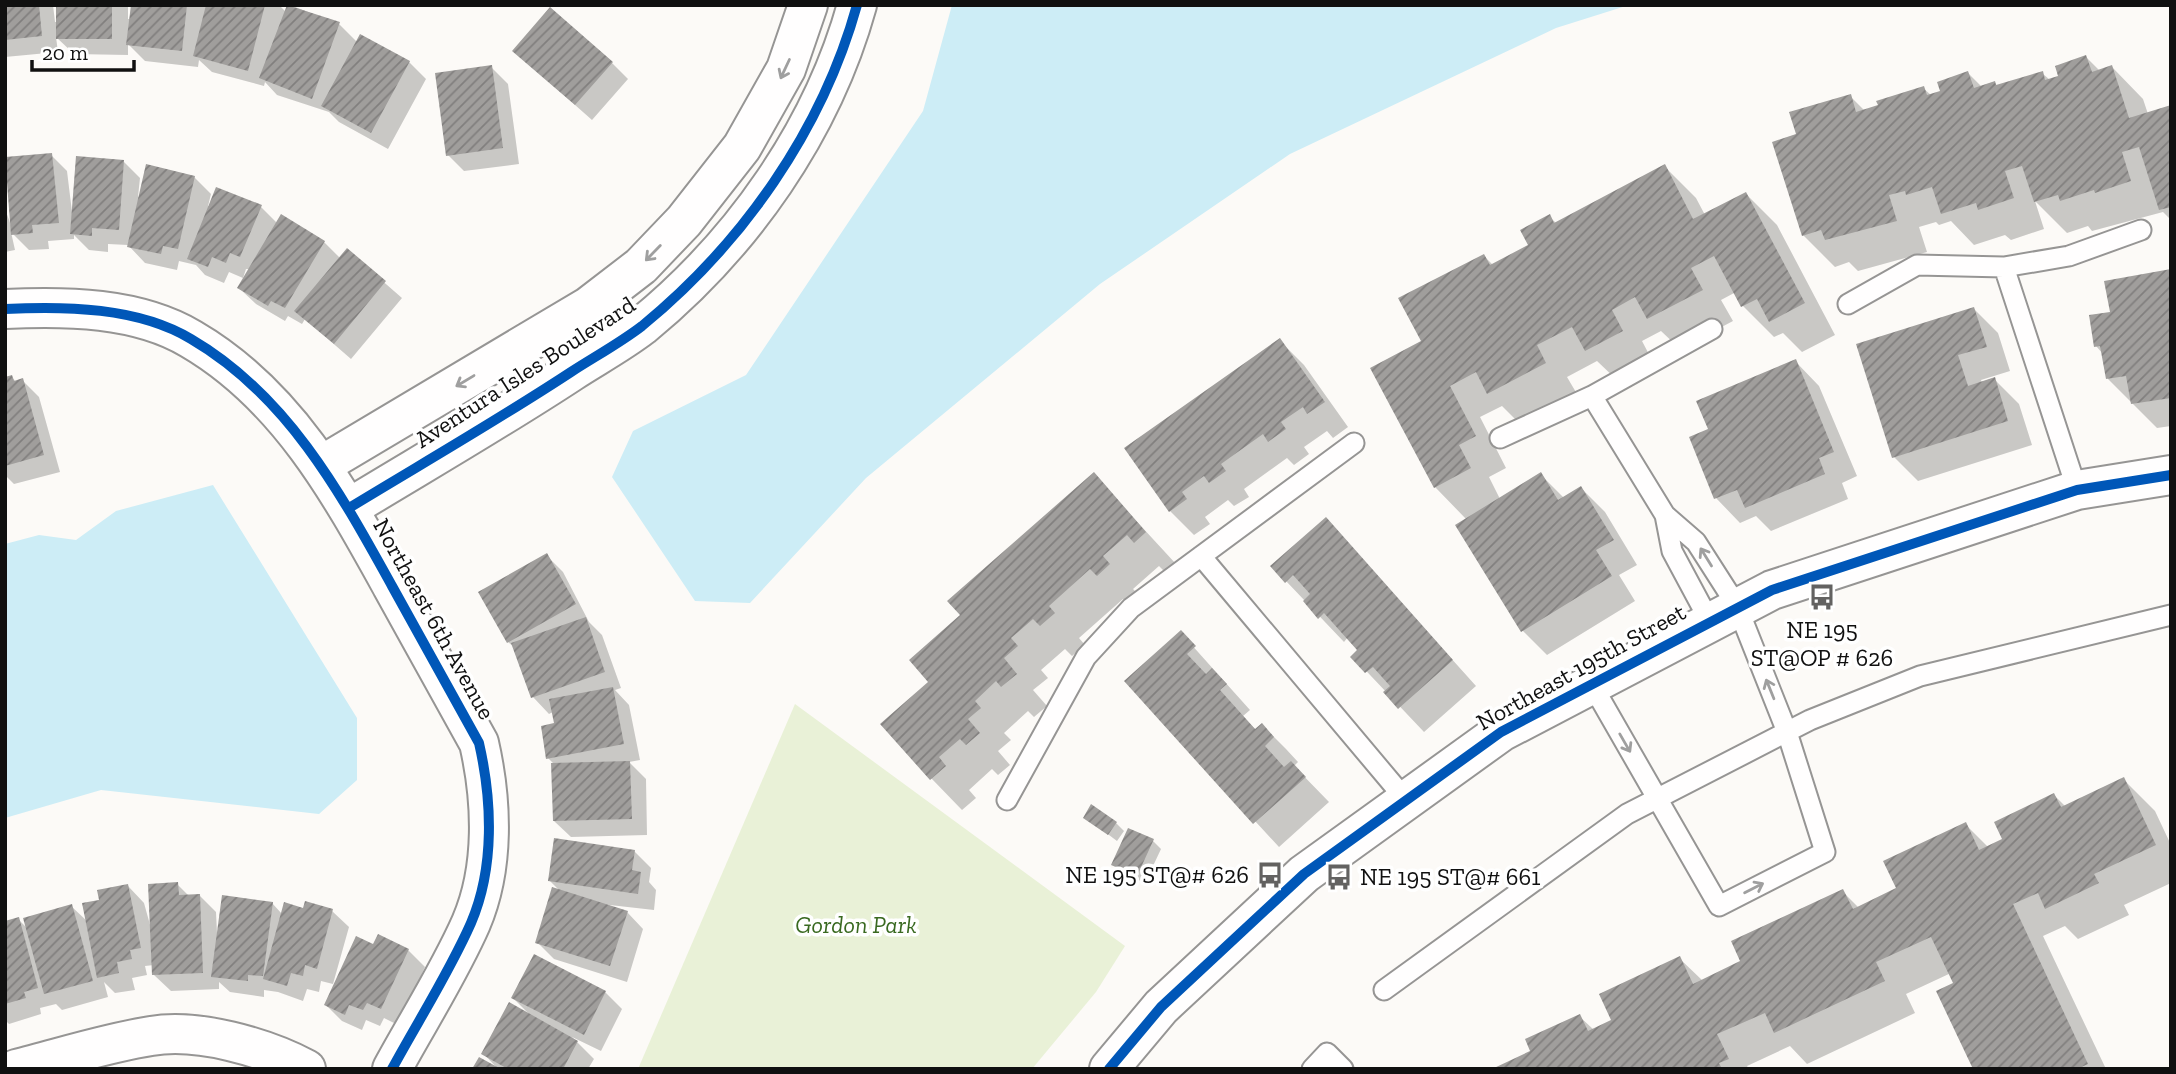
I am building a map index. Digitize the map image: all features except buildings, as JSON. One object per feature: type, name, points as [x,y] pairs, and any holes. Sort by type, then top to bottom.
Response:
[{"type":"street","name":"Aventura Isles Boulevard","points":[[322,465],[589,306],[640,266],[684,221],[742,147],[786,69],[808,5]]},
{"type":"street","name":"Aventura Isles Boulevard","points":[[349,508],[538,394],[640,327],[702,271],[767,193],[814,114],[848,38],[857,5]]},
{"type":"street","name":"Northeast 6th Avenue","points":[[5,309],[49,307],[152,322],[190,338],[234,368],[272,402],[322,465],[349,508],[479,743],[488,783],[488,856],[472,921],[392,1069]]},
{"type":"street","name":"Northeast 195th Street","points":[[1109,1069],[1161,1007],[1304,874],[1502,732],[1723,613],[1772,590],[2077,491],[2171,475]]},
{"type":"street","points":[[16,1069],[153,1035],[224,1039],[279,1055],[306,1069]]},
{"type":"lane","points":[[1848,304],[1917,265],[2004,267],[2069,256],[2141,230]]},
{"type":"lane","points":[[2004,267],[2077,491]]},
{"type":"lane","points":[[1500,438],[1592,396],[1712,329]]},
{"type":"lane","points":[[1591,683],[1719,906],[1825,852],[1787,732],[1723,613],[1696,541],[1665,515],[1592,396]]},
{"type":"lane","points":[[1007,800],[1086,657],[1131,608],[1354,443]]},
{"type":"lane","points":[[1665,515],[1672,551],[1723,613]]},
{"type":"lane","points":[[1201,556],[1406,800]]},
{"type":"lane","points":[[1384,990],[1627,814],[1787,732],[1920,676],[2171,615]]},
{"type":"lane","points":[[1312,1069],[1327,1053],[1343,1069]]},
{"type":"green space","name":"Gordon Park","points":[[795,704],[1125,946],[1096,992],[1032,1069],[638,1069]]},
{"type":"water","points":[[952,5],[1629,5],[1556,28],[1290,154],[1100,284],[866,478],[750,603],[695,601],[612,477],[633,431],[746,375],[923,111]]},
{"type":"water","points":[[213,485],[357,718],[357,780],[319,814],[101,790],[5,818],[5,544],[39,535],[76,540],[116,511]]},
{"type":"cycle path","points":[[349,508],[616,344],[679,294],[745,222],[800,140],[823,97],[842,52],[857,5]]},
{"type":"cycle path","points":[[5,309],[76,309],[148,320],[191,339],[225,362],[256,388],[283,417],[331,481],[479,743],[489,810],[488,856],[479,902],[453,960],[392,1069]]},
{"type":"cycle path","points":[[1109,1069],[1161,1007],[1304,874],[1501,732],[1772,590],[2077,490],[2171,475]]},
{"type":"place","name":"NE 195 ST@OP # 626","points":[[1822,597]]},
{"type":"place","name":"NE 195 ST@# 626","points":[[1270,875]]},
{"type":"place","name":"NE 195 ST@# 661","points":[[1339,877]]}]
